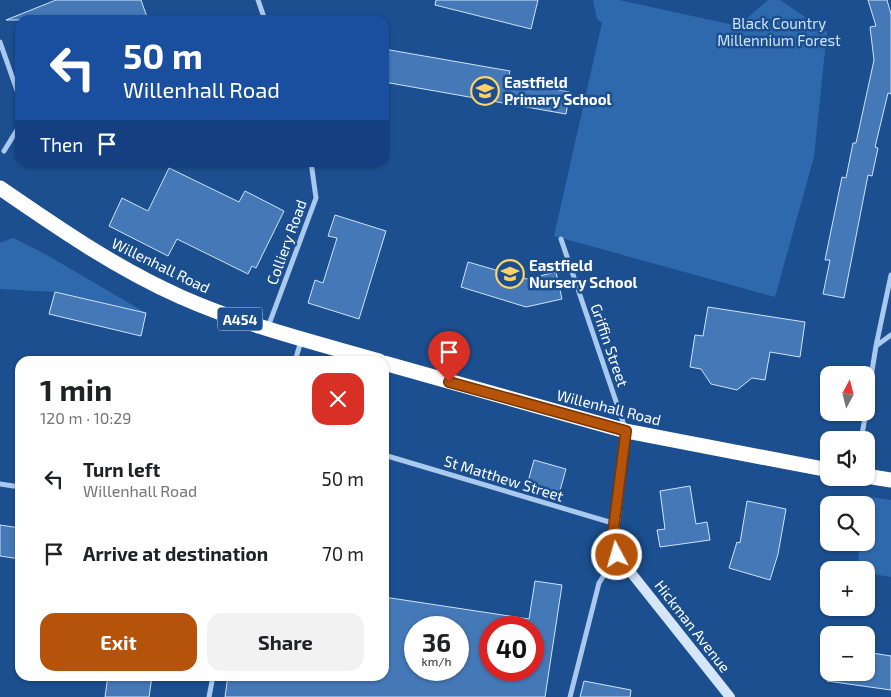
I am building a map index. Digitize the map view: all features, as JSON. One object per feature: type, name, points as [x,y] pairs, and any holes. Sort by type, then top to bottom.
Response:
[{"type":"highway","name":"Willenhall Road","points":[[0,188],[108,260],[144,279],[208,308],[362,356]]},
{"type":"highway","name":"Willenhall Road","points":[[389,364],[626,431],[820,468]]},
{"type":"highway","points":[[875,477],[891,480]]},
{"type":"street","points":[[258,0],[263,15]]},
{"type":"street","points":[[0,42],[15,85]]},
{"type":"street","points":[[4,151],[15,133]]},
{"type":"street","name":"Colliery Road","points":[[268,328],[316,198],[312,167]]},
{"type":"street","name":"Griffin Street","points":[[561,239],[626,431]]},
{"type":"street","points":[[873,366],[891,275]]},
{"type":"street","points":[[876,346],[891,335]]},
{"type":"street","points":[[296,356],[301,338]]},
{"type":"street","points":[[570,697],[599,583],[617,555],[612,540],[616,524],[626,431]]},
{"type":"street","name":"St Matthew Street","points":[[389,456],[616,524]]},
{"type":"street","points":[[0,484],[15,486]]},
{"type":"street","name":"Hickman Avenue","points":[[617,555],[730,697]]},
{"type":"street","points":[[209,697],[212,681]]},
{"type":"green space","name":"Black Country Millennium Forest","points":[[593,0],[619,0],[738,26],[768,0],[780,0],[827,32],[814,157],[775,297],[554,236],[602,23],[597,19]]},
{"type":"green space","points":[[13,238],[45,254],[146,313],[55,292],[0,289],[0,243]]},
{"type":"green space","points":[[875,498],[891,500],[891,577],[875,574],[875,561],[858,561],[859,551],[875,551]]},
{"type":"building","points":[[56,0],[141,0],[146,15],[18,15]]},
{"type":"building","points":[[436,0],[538,0],[531,29],[435,5]]},
{"type":"building","points":[[868,0],[887,0],[891,14],[891,94],[888,93],[875,147],[878,148],[872,176],[868,175],[844,298],[823,294],[830,260],[825,260],[842,177],[846,178],[853,143],[856,143],[874,60],[870,27],[876,26]]},
{"type":"building","points":[[15,16],[15,20],[6,20]]},
{"type":"building","points":[[389,50],[510,71],[508,81],[570,92],[566,114],[389,83]]},
{"type":"building","points":[[169,168],[239,202],[245,191],[284,211],[256,268],[252,266],[248,274],[177,239],[168,256],[109,226],[122,198],[148,211]]},
{"type":"building","points":[[335,215],[386,231],[359,319],[308,303],[315,280],[323,283],[337,238],[328,236]]},
{"type":"building","points":[[468,262],[527,279],[556,272],[562,299],[526,307],[461,287]]},
{"type":"building","points":[[55,292],[146,313],[141,336],[49,314]]},
{"type":"building","points":[[708,307],[805,322],[800,357],[770,352],[765,380],[752,378],[737,390],[711,384],[701,369],[690,367],[695,335],[703,336]]},
{"type":"building","points":[[534,460],[566,469],[559,494],[527,485]]},
{"type":"building","points":[[690,486],[696,524],[707,522],[710,540],[660,547],[657,530],[665,529],[660,491]]},
{"type":"building","points":[[747,501],[786,509],[778,554],[770,580],[729,568],[737,542],[740,543]]},
{"type":"building","points":[[0,525],[15,527],[15,558],[0,556]]},
{"type":"building","points":[[535,581],[562,585],[545,697],[225,697],[227,681],[389,681],[389,598],[509,616],[479,616],[479,681],[544,681],[544,616],[529,616]]},
{"type":"building","points":[[875,653],[891,656],[891,690],[827,681],[875,681]]},
{"type":"building","points":[[107,681],[151,681],[149,697],[105,697]]},
{"type":"building","points":[[584,681],[631,690],[630,697],[580,697]]},
{"type":"place","name":"Eastfield Primary School","points":[[485,91]]},
{"type":"place","name":"Eastfield Nursery School","points":[[510,274]]},
{"type":"route","points":[[449,382],[626,431],[616,524],[612,540],[617,555]]}]
